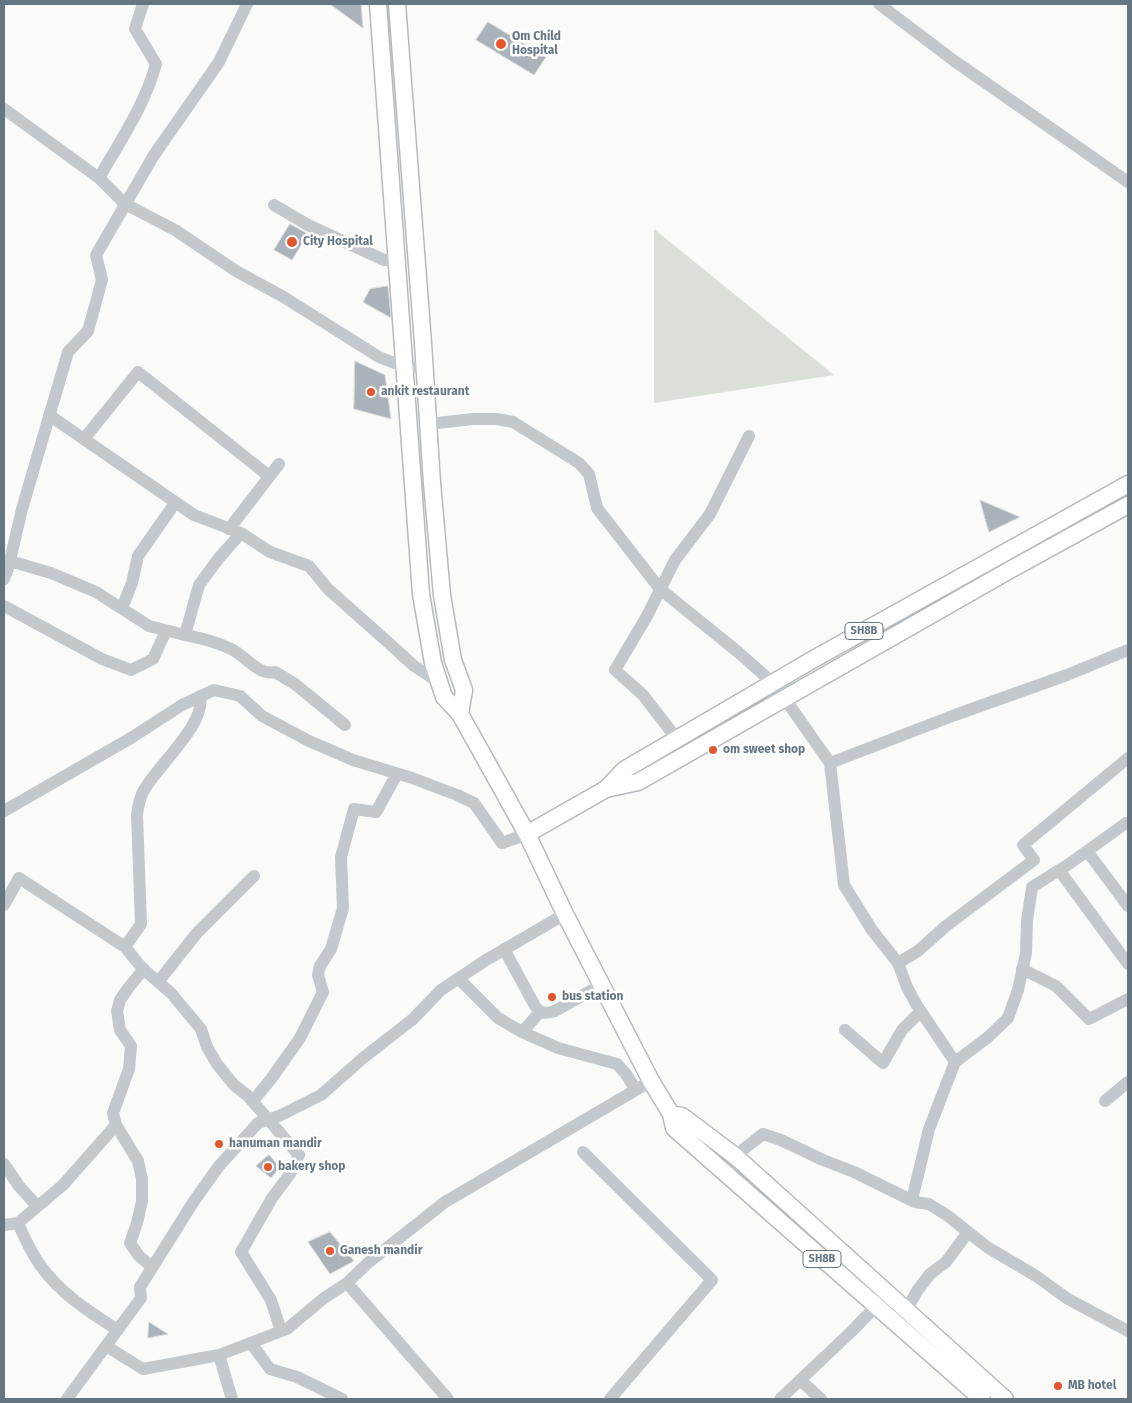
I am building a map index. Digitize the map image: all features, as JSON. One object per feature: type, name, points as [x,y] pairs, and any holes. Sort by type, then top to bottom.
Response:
[{"type":"main road","points":[[378,4],[421,594],[433,663],[444,697],[460,714],[527,834]]},
{"type":"main road","points":[[397,4],[432,483],[442,595],[453,660],[464,690],[460,714]]},
{"type":"main road","points":[[414,486],[432,483]]},
{"type":"main road","name":"SH8B","points":[[982,1399],[674,1128],[671,1114],[651,1081],[601,985],[527,834],[606,789],[624,770],[773,683],[1128,484]]},
{"type":"main road","name":"SH8B","points":[[606,789],[638,782],[1008,571],[1128,505]]},
{"type":"main road","name":"SH8B","points":[[671,1114],[682,1116],[735,1156],[1004,1399]]},
{"type":"street","points":[[99,178],[132,121],[150,85],[156,64],[136,29],[143,4]]},
{"type":"street","points":[[4,580],[22,509],[68,352],[88,331],[102,280],[96,255],[154,155],[219,62],[247,4]]},
{"type":"street","points":[[879,4],[953,60],[1128,182]]},
{"type":"street","points":[[4,109],[99,178],[125,204],[175,230],[236,271],[282,296],[379,357],[405,368],[425,367]]},
{"type":"street","points":[[274,205],[308,225],[384,260],[397,260]]},
{"type":"street","points":[[84,439],[138,372],[269,476]]},
{"type":"street","points":[[49,415],[194,516],[241,534],[270,552],[309,566],[328,589],[396,651],[414,666],[439,682]]},
{"type":"street","points":[[428,424],[473,418],[513,422],[579,463],[589,474],[597,508],[660,589],[773,683]]},
{"type":"street","points":[[677,739],[643,695],[615,670],[675,560],[710,514],[750,436]]},
{"type":"street","points":[[229,529],[279,464]]},
{"type":"street","points":[[122,608],[132,583],[138,556],[174,503]]},
{"type":"street","points":[[185,635],[199,586],[219,558],[241,534]]},
{"type":"street","points":[[10,561],[51,573],[96,592],[149,626],[208,639],[234,650],[263,671],[275,672],[295,684],[345,725]]},
{"type":"street","points":[[4,606],[102,659],[131,670],[153,659],[166,630]]},
{"type":"street","points":[[830,763],[954,715],[1067,675],[1128,650]]},
{"type":"street","points":[[4,811],[131,738],[182,705],[214,690],[240,696],[262,716],[353,760],[457,795],[474,803],[502,843],[527,834]]},
{"type":"street","points":[[125,947],[141,924],[137,815],[139,802],[149,782],[188,732],[201,708],[200,696]]},
{"type":"street","points":[[785,699],[830,763],[844,885],[872,930],[898,963],[907,987],[921,1012],[955,1062]]},
{"type":"street","points":[[898,963],[918,952],[946,926],[1034,860],[1023,845],[1128,758]]},
{"type":"street","points":[[253,1101],[300,1038],[323,992],[318,975],[320,966],[332,950],[343,908],[341,857],[354,809],[376,812],[397,774]]},
{"type":"street","points":[[912,1200],[928,1129],[955,1062],[987,1038],[1008,1018],[1018,990],[1026,953],[1027,921],[1032,887],[1126,823]]},
{"type":"street","points":[[1087,851],[1128,906]]},
{"type":"street","points":[[1059,870],[1128,964]]},
{"type":"street","points":[[158,982],[198,933],[254,876]]},
{"type":"street","points":[[4,904],[19,878],[125,947],[144,969],[171,993],[201,1029],[207,1047],[217,1064],[234,1084],[253,1101],[299,1155],[290,1174],[272,1198],[241,1252],[271,1300],[281,1331]]},
{"type":"street","points":[[67,1399],[141,1298],[140,1287],[194,1201],[219,1166],[258,1123],[279,1116],[321,1095],[363,1058],[413,1019],[441,990],[504,949],[565,914]]},
{"type":"street","points":[[504,949],[540,1012],[547,1014],[554,1011],[601,985]]},
{"type":"street","points":[[144,969],[120,1000],[117,1011],[120,1030],[131,1046],[129,1069],[113,1113],[116,1125],[138,1161],[142,1179],[142,1201],[137,1224],[130,1243],[139,1256],[152,1267]]},
{"type":"street","points":[[1022,969],[1038,975],[1056,986],[1088,1019],[1128,999]]},
{"type":"street","points":[[459,978],[498,1018],[522,1032],[558,1048],[617,1064],[636,1090]]},
{"type":"street","points":[[522,1032],[540,1012]]},
{"type":"street","points":[[845,1030],[883,1063],[902,1030],[921,1012]]},
{"type":"street","points":[[106,1346],[144,1369],[219,1355],[287,1329],[324,1298],[347,1283],[369,1262],[445,1202],[651,1081]]},
{"type":"street","points":[[1104,1101],[1128,1082]]},
{"type":"street","points":[[4,1225],[18,1223],[63,1185],[116,1125]]},
{"type":"street","points":[[735,1156],[763,1134],[854,1172],[912,1200],[929,1204],[988,1247],[1036,1276],[1068,1299],[1128,1331]]},
{"type":"street","points":[[583,1152],[712,1280],[610,1399]]},
{"type":"street","points":[[4,1164],[19,1186],[37,1206]]},
{"type":"street","points":[[18,1223],[39,1264],[56,1284],[73,1300],[118,1330]]},
{"type":"street","points":[[906,1311],[916,1291],[930,1274],[946,1262],[968,1232]]},
{"type":"street","points":[[347,1283],[448,1399]]},
{"type":"street","points":[[780,1399],[888,1294]]},
{"type":"street","points":[[251,1343],[270,1369],[297,1377],[342,1399]]},
{"type":"street","points":[[219,1355],[232,1399]]},
{"type":"street","points":[[800,1380],[820,1399]]},
{"type":"shaded area","points":[[654,229],[834,375],[654,403]]},
{"type":"building","points":[[330,4],[361,4],[363,28]]},
{"type":"building","points":[[488,22],[546,57],[534,75],[476,40]]},
{"type":"building","points":[[290,224],[308,234],[292,260],[274,250]]},
{"type":"building","points":[[388,286],[391,318],[363,302],[370,289]]},
{"type":"building","name":"ankit restaurant","points":[[355,361],[385,375],[391,419],[354,409]]},
{"type":"building","points":[[980,500],[1020,517],[989,532]]},
{"type":"building","name":"bakery shop","points":[[269,1155],[280,1167],[271,1178],[256,1166]]},
{"type":"building","name":"Ganesh mandir","points":[[330,1232],[354,1261],[330,1274],[308,1242]]},
{"type":"building","points":[[149,1322],[168,1334],[148,1338]]},
{"type":"place","name":"Om Child Hospital","points":[[501,44]]},
{"type":"place","name":"City Hospital","points":[[292,242]]},
{"type":"place","name":"ankit restaurant","points":[[371,392]]},
{"type":"place","name":"om sweet shop","points":[[713,750]]},
{"type":"place","name":"bus station","points":[[552,997]]},
{"type":"place","name":"hanuman mandir","points":[[219,1144]]},
{"type":"place","name":"bakery shop","points":[[268,1167]]},
{"type":"place","name":"Ganesh mandir","points":[[330,1251]]},
{"type":"place","name":"MB hotel","points":[[1058,1386]]}]
